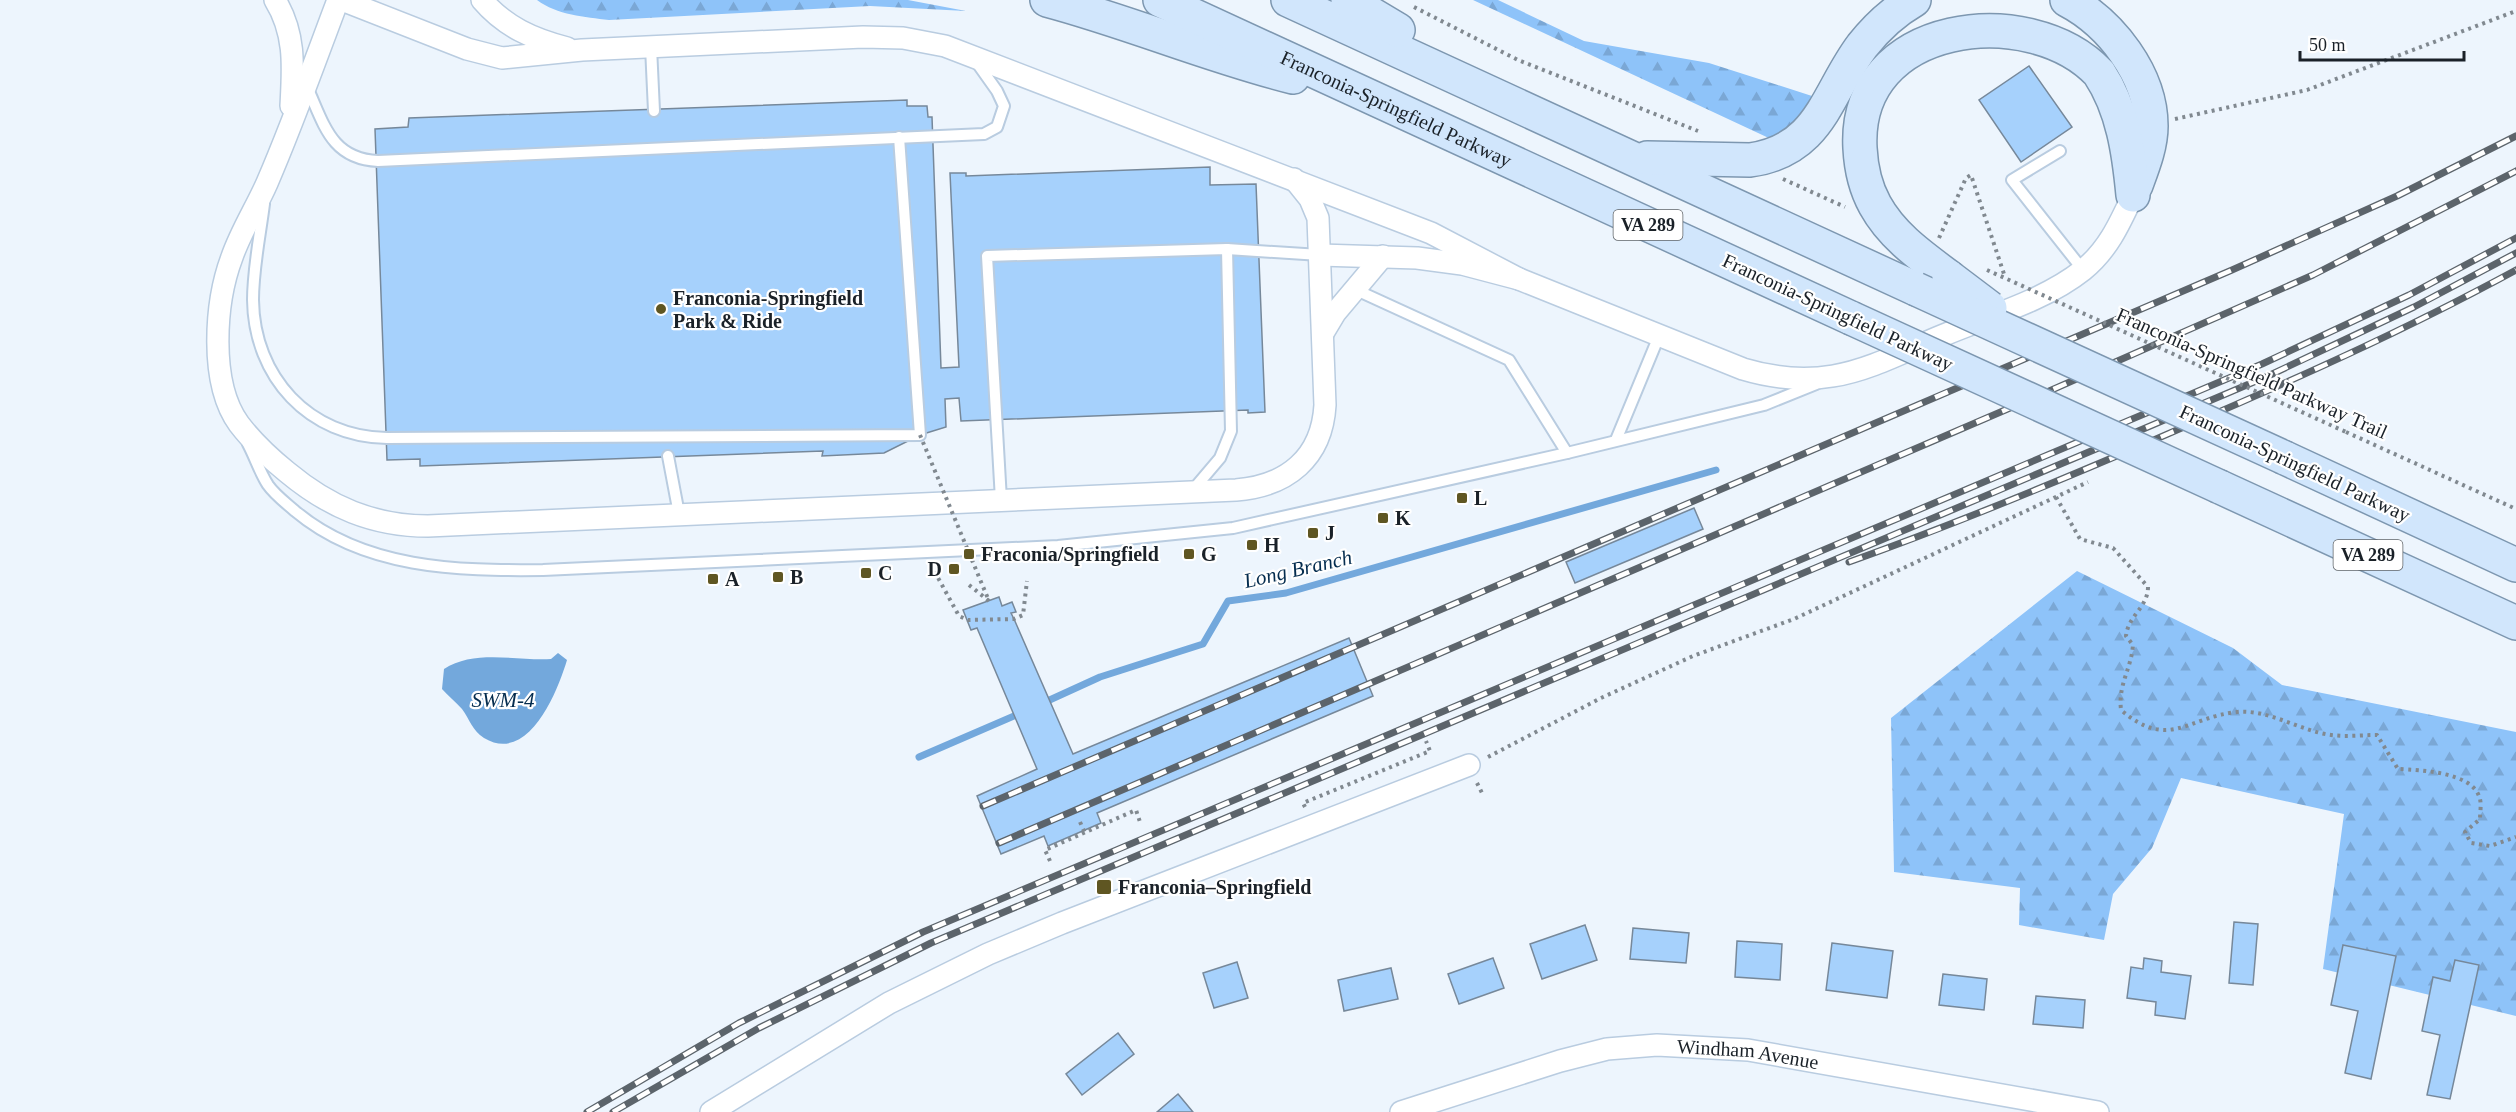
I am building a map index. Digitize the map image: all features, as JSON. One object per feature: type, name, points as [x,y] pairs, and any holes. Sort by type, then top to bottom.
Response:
[{"type":"main road","points":[[1047,0],[1150,30],[1249,66],[1373,98]]},
{"type":"main road","name":"Franconia-Springfield Parkway","points":[[1160,0],[2516,623]]},
{"type":"main road","name":"Franconia-Springfield Parkway","points":[[1288,0],[2516,565]]},
{"type":"main road","points":[[1348,0],[1536,114]]},
{"type":"main road","points":[[1630,157],[1739,161],[1762,158],[1784,149],[1809,132],[1821,118],[1852,62],[1872,34],[1885,20],[1914,0]]},
{"type":"main road","points":[[2067,0],[2113,36],[2144,89],[2150,114],[2151,136],[2133,195]]},
{"type":"main road","points":[[2039,345],[1898,235],[1874,204],[1863,174],[1860,136],[1865,104],[1883,69],[1911,42],[1946,23],[1964,18],[2004,15],[2041,25],[2073,44],[2099,72],[2115,103],[2126,145],[2133,195]]},
{"type":"street","points":[[275,0],[292,39],[290,126]]},
{"type":"street","points":[[338,0],[267,183],[233,254],[219,309],[217,331],[219,361],[226,392],[238,423],[280,466],[319,496],[339,508],[378,521],[428,526],[1266,486],[1278,481],[1300,465],[1316,441],[1324,416],[1320,255],[1315,208],[1294,179]]},
{"type":"street","points":[[342,0],[490,56],[515,58],[582,50],[883,37],[921,41],[969,53],[1448,240],[1519,279],[1659,336],[1759,374],[1788,378],[1836,376],[1879,362],[2029,300],[2083,270],[2107,246],[2133,195]]},
{"type":"street","points":[[482,0],[512,27],[546,42],[582,50]]},
{"type":"street","points":[[1320,255],[1442,260],[1519,279]]},
{"type":"street","points":[[1323,333],[1354,289],[1383,256]]},
{"type":"street","points":[[711,1112],[889,1003],[988,954],[1469,765]]},
{"type":"street","name":"Windham Avenue","points":[[1401,1112],[1560,1061],[1607,1049],[1658,1045],[1748,1050],[2098,1112]]},
{"type":"lane","points":[[651,47],[654,111]]},
{"type":"lane","points":[[306,84],[326,129],[346,153],[368,161],[975,135],[990,132],[997,127],[1003,114],[1001,99],[969,53]]},
{"type":"lane","points":[[267,183],[253,301],[260,345],[279,386],[301,408],[339,430],[376,438],[920,435],[899,137]]},
{"type":"lane","points":[[2060,151],[2012,180],[2083,270]]},
{"type":"lane","points":[[1002,500],[987,256],[1227,249],[1320,255]]},
{"type":"lane","points":[[1192,491],[1212,469],[1225,448],[1231,431],[1227,249]]},
{"type":"lane","points":[[1354,289],[1509,360],[1567,453]]},
{"type":"lane","points":[[1616,440],[1659,336]]},
{"type":"lane","points":[[238,423],[268,486],[308,522],[326,533],[369,552],[405,562],[510,571],[1058,546],[1156,538],[1274,520],[1567,453],[1764,405],[1836,376]]},
{"type":"lane","points":[[668,456],[680,514]]},
{"type":"path","points":[[1406,3],[1518,60],[1708,134]]},
{"type":"path","points":[[2169,121],[2307,90],[2516,11]]},
{"type":"path","points":[[1935,247],[1966,178],[1971,175],[2004,274]]},
{"type":"path","points":[[1778,177],[1852,210]]},
{"type":"path","name":"Franconia-Springfield Parkway Trail","points":[[1986,269],[2516,508]]},
{"type":"path","points":[[920,435],[989,601],[969,585]]},
{"type":"path","points":[[1469,765],[1508,749],[1602,698],[1693,656],[1794,619],[2088,482]]},
{"type":"path","points":[[2056,496],[2080,539],[2113,548],[2148,587],[2148,599],[2127,629],[2126,636],[2133,645],[2119,693],[2121,710],[2137,723],[2155,730],[2183,729],[2237,712],[2266,716],[2330,735],[2377,735],[2398,769],[2427,769],[2465,782],[2475,788],[2480,798],[2480,819],[2465,832],[2471,843],[2490,846],[2516,837]]},
{"type":"path","points":[[940,585],[959,616],[968,620],[1014,619],[1023,615],[1027,581]]},
{"type":"path","points":[[1311,827],[1304,803],[1430,751],[1426,741]]},
{"type":"path","points":[[1050,861],[1045,850],[1136,810],[1140,822]]},
{"type":"path","points":[[1080,822],[1085,833]]},
{"type":"green space","points":[[537,0],[908,0],[966,11],[870,6],[609,20],[562,12]]},
{"type":"green space","points":[[1473,0],[1498,0],[1584,41],[1709,63],[1812,96],[1788,147]]},
{"type":"green space","points":[[2077,571],[2233,648],[2282,685],[2516,732],[2516,1016],[2323,969],[2344,814],[2181,778],[2152,848],[2113,894],[2104,940],[2019,925],[2020,888],[1894,872],[1891,718]]},
{"type":"water","name":"SWM-4","points":[[558,653],[567,660],[557,689],[539,720],[528,733],[515,741],[500,744],[484,738],[474,728],[462,709],[442,689],[444,669],[456,663],[469,659],[496,657],[551,659]]},
{"type":"building","points":[[2029,66],[2072,127],[2021,162],[1979,100]]},
{"type":"building","name":"Franconia-Springfield Park & Ride","points":[[907,100],[907,106],[927,106],[928,117],[932,117],[941,368],[959,367],[950,173],[966,173],[966,176],[1210,167],[1210,185],[1256,184],[1265,412],[1248,413],[1248,410],[961,421],[959,398],[945,399],[946,427],[920,435],[884,453],[822,456],[823,451],[420,466],[420,459],[387,460],[375,129],[408,127],[409,118]]},
{"type":"building","points":[[1694,508],[1703,529],[1575,583],[1566,562]]},
{"type":"building","points":[[999,597],[1002,606],[1012,602],[1016,612],[1011,613],[1073,754],[1349,638],[1373,696],[1097,813],[1101,823],[1048,846],[1044,836],[1001,854],[977,796],[1037,769],[977,628],[971,630],[963,610]]},
{"type":"building","points":[[2234,922],[2258,924],[2253,985],[2229,983]]},
{"type":"building","points":[[1585,925],[1597,960],[1542,979],[1530,944]]},
{"type":"building","points":[[1633,928],[1689,933],[1686,963],[1630,959]]},
{"type":"building","points":[[1737,941],[1782,944],[1780,980],[1735,977]]},
{"type":"building","points":[[1832,943],[1893,951],[1887,998],[1826,990]]},
{"type":"building","points":[[2343,945],[2396,956],[2371,1079],[2345,1073],[2358,1011],[2331,1005]]},
{"type":"building","points":[[1493,958],[1504,988],[1459,1004],[1448,974]]},
{"type":"building","points":[[2144,958],[2162,961],[2161,972],[2191,976],[2185,1019],[2155,1015],[2156,1002],[2127,998],[2131,967],[2143,969]]},
{"type":"building","points":[[2455,960],[2479,965],[2450,1099],[2427,1095],[2440,1035],[2422,1031],[2433,977],[2450,981]]},
{"type":"building","points":[[1237,962],[1248,998],[1214,1008],[1203,973]]},
{"type":"building","points":[[1391,968],[1398,999],[1344,1011],[1338,980]]},
{"type":"building","points":[[1943,974],[1987,979],[1984,1010],[1939,1005]]},
{"type":"building","points":[[2036,996],[2085,1000],[2083,1028],[2033,1024]]},
{"type":"building","points":[[1118,1033],[1134,1054],[1082,1095],[1066,1074]]},
{"type":"building","points":[[1178,1094],[1193,1112],[1157,1112]]},
{"type":"waterway","name":"Long Branch","points":[[1043,703],[1100,677],[1203,644],[1228,601],[1286,593],[1716,470]]},
{"type":"waterway","name":"Long Branch","points":[[919,757],[1021,713]]},
{"type":"railway","points":[[983,806],[2232,270],[2397,196],[2516,136]]},
{"type":"railway","points":[[999,843],[2047,392],[2313,275],[2516,171]]},
{"type":"railway","points":[[587,1112],[739,1023],[923,932],[2262,364],[2409,295],[2516,238]]},
{"type":"railway","points":[[613,1112],[759,1028],[931,943],[2268,376],[2414,307],[2516,253]]},
{"type":"railway","points":[[1849,562],[2011,500],[2258,395],[2345,356],[2516,270]]},
{"type":"place","name":"Franconia-Springfield Park & Ride","points":[[661,309]]},
{"type":"place","name":"L","points":[[1462,498]]},
{"type":"place","name":"K","points":[[1383,518]]},
{"type":"place","name":"J","points":[[1313,533]]},
{"type":"place","name":"H","points":[[1252,545]]},
{"type":"place","name":"Fraconia/Springfield","points":[[969,554]]},
{"type":"place","name":"G","points":[[1189,554]]},
{"type":"place","name":"D","points":[[954,569]]},
{"type":"place","name":"C","points":[[866,573]]},
{"type":"place","name":"B","points":[[778,577]]},
{"type":"place","name":"A","points":[[713,579]]},
{"type":"place","name":"Franconia–Springfield","points":[[1104,887]]}]
